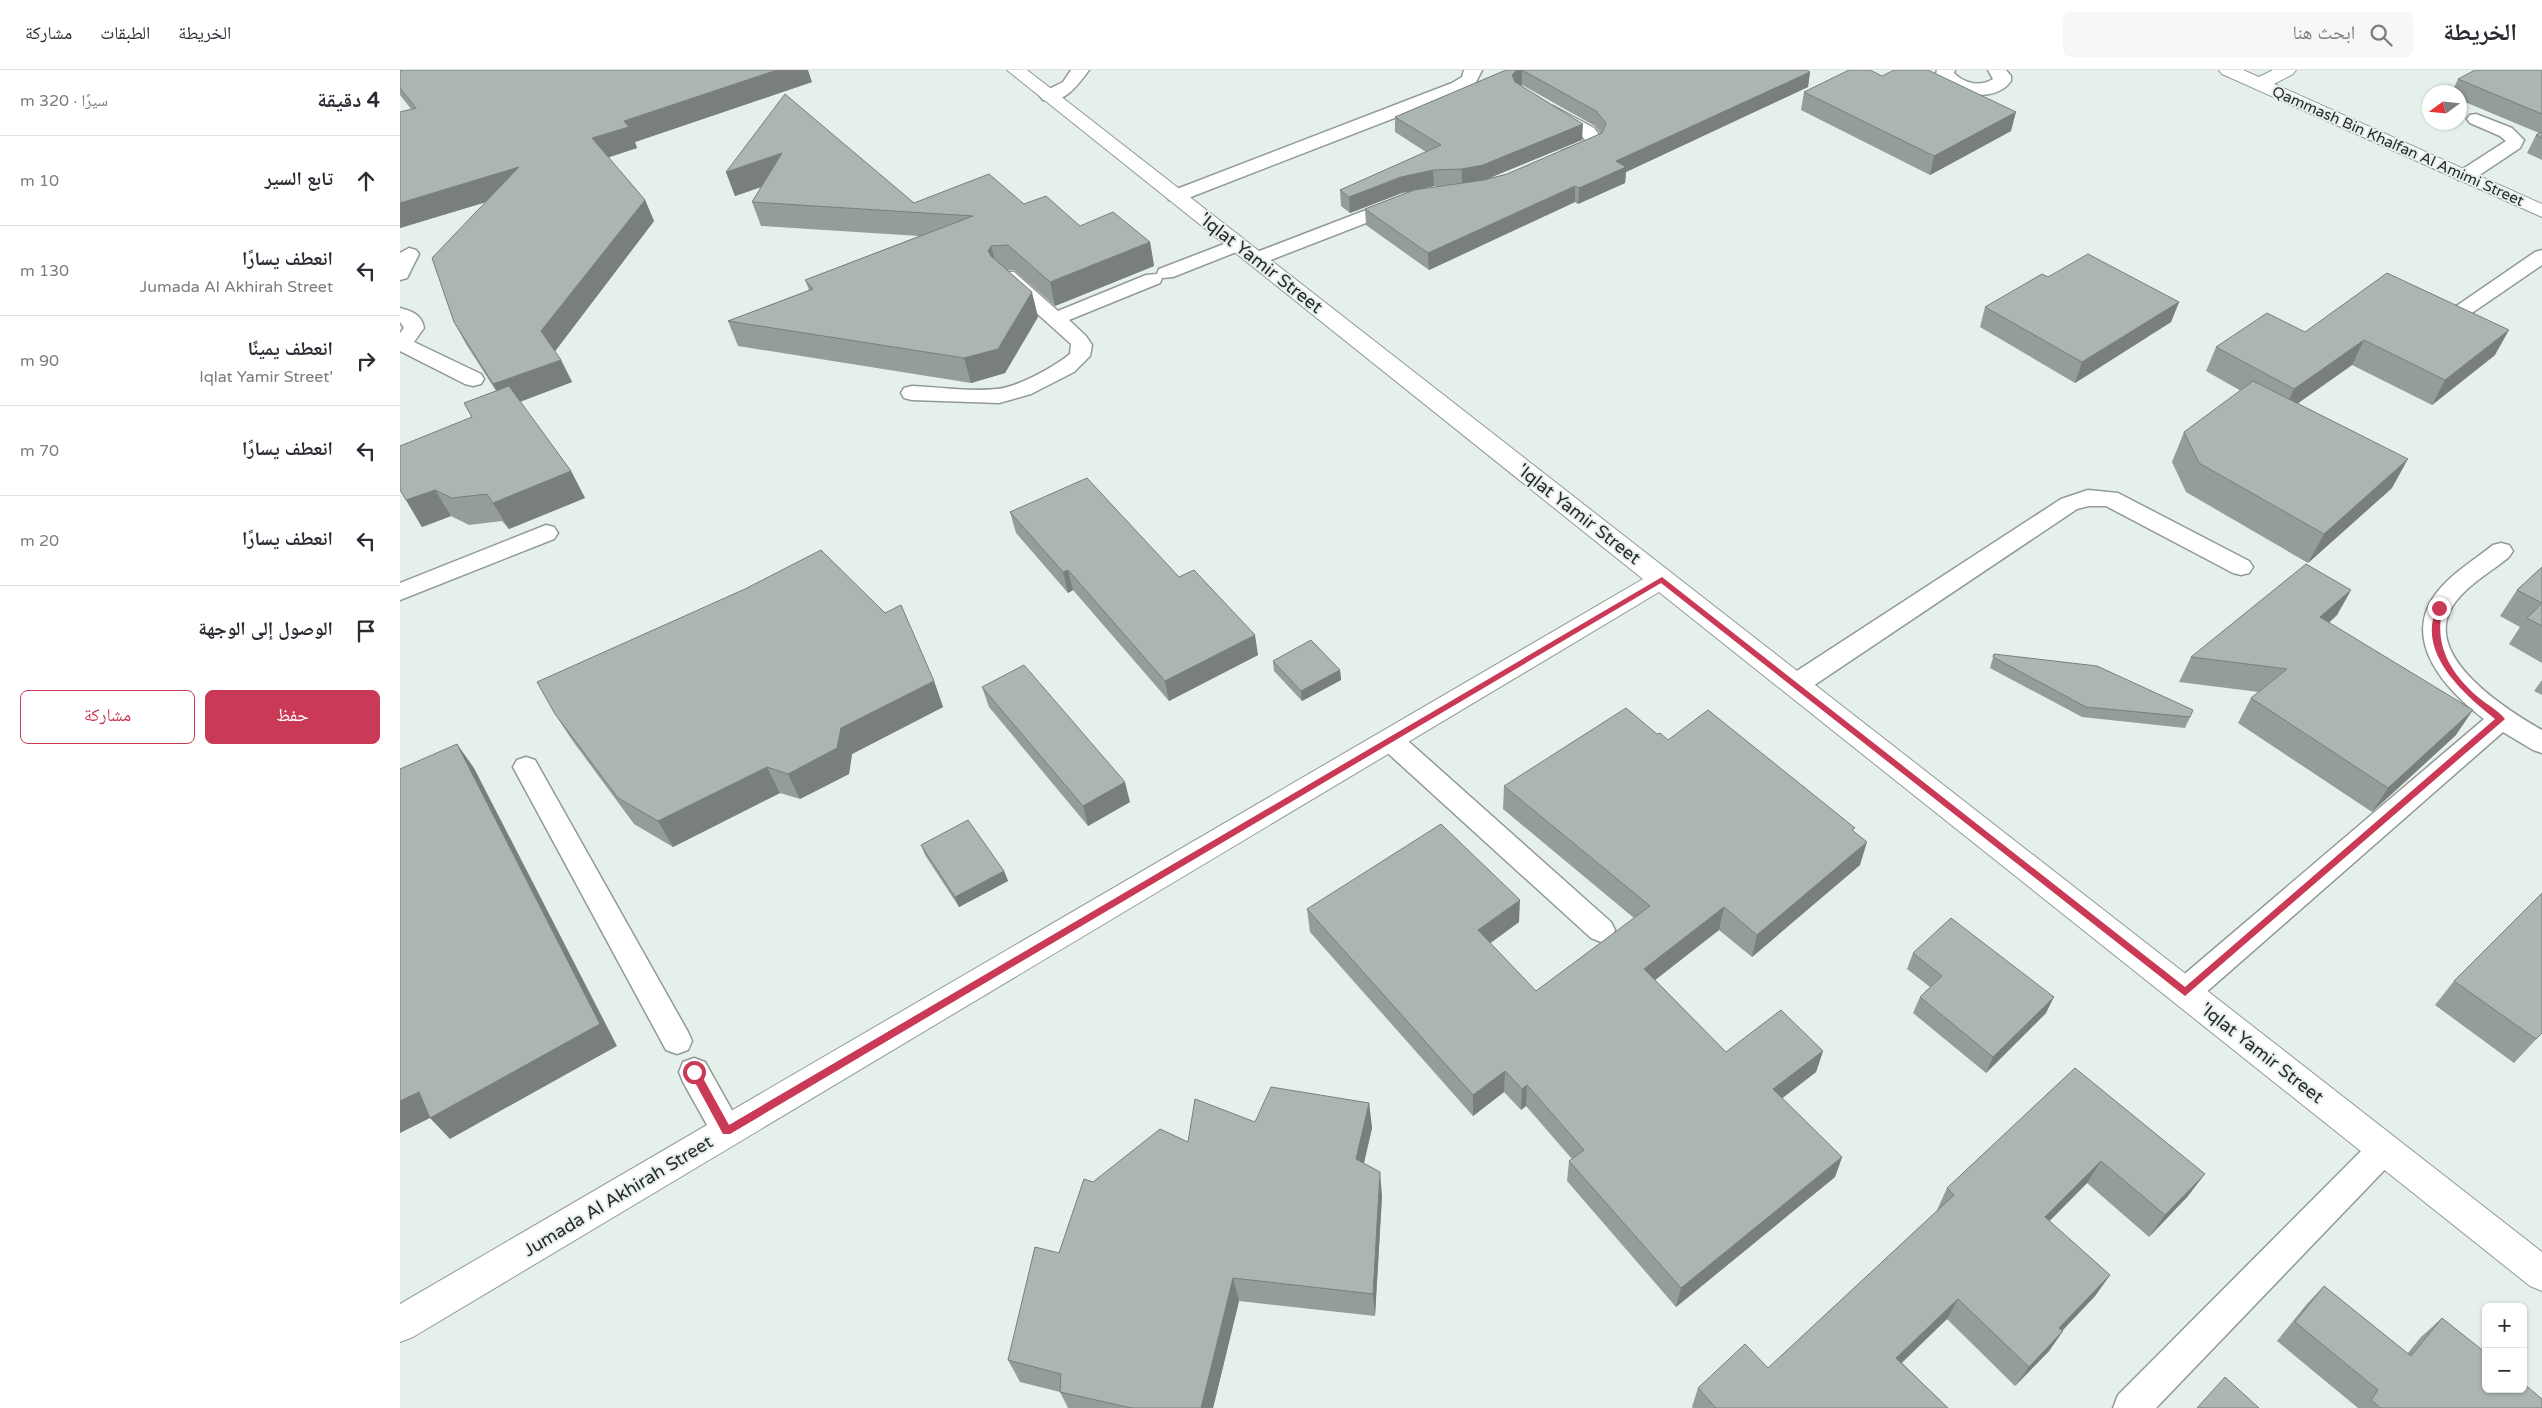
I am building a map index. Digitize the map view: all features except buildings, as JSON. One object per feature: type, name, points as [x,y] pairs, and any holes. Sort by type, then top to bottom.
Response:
[{"type":"street","name":"'Iqlat Yamir Street","points":[[1016,70],[2542,1274]]},
{"type":"street","name":"Qammash Bin Khalfan Al Amimi Street","points":[[2228,70],[2542,211]]},
{"type":"street","points":[[2259,84],[2286,70]]},
{"type":"street","name":"Jumada Al Akhirah Street","points":[[400,1324],[1662,579]]},
{"type":"lane","points":[[1049,96],[1069,86],[1080,70]]},
{"type":"lane","points":[[1176,196],[1458,87],[1468,82],[1473,75],[1473,70]]},
{"type":"lane","points":[[1946,70],[1945,74],[1949,80],[1956,84],[1978,89],[1996,85],[2002,81],[2002,76],[1997,70]]},
{"type":"lane","points":[[1539,102],[1588,132],[1594,140],[1590,147],[1553,162]]},
{"type":"lane","points":[[2465,176],[2514,144],[2515,140],[2506,132],[2476,119]]},
{"type":"lane","points":[[1055,319],[1160,276],[1247,252],[1416,197]]},
{"type":"lane","points":[[400,274],[409,254]]},
{"type":"lane","points":[[2459,313],[2542,256]]},
{"type":"lane","points":[[912,393],[1000,396],[1023,389],[1067,367],[1080,356],[1082,345],[1006,275]]},
{"type":"lane","points":[[400,314],[413,321],[414,328],[400,343],[472,379]]},
{"type":"lane","points":[[1795,685],[2069,504],[2088,498],[2110,498],[2241,567]]},
{"type":"lane","points":[[400,592],[546,533]]},
{"type":"lane","points":[[2502,551],[2448,596],[2439,608],[2435,623],[2438,647],[2457,680],[2475,698],[2501,719],[2542,743]]},
{"type":"lane","points":[[2185,992],[2501,719]]},
{"type":"lane","points":[[1390,740],[1601,930]]},
{"type":"lane","points":[[526,767],[677,1041]]},
{"type":"lane","points":[[694,1072],[727,1131]]},
{"type":"lane","points":[[2131,1408],[2384,1149]]},
{"type":"route","points":[[694,1072],[727,1131],[1662,579],[2185,992],[2501,719],[2475,698],[2457,680],[2444,660],[2436,640],[2435,623],[2439,608]]}]
